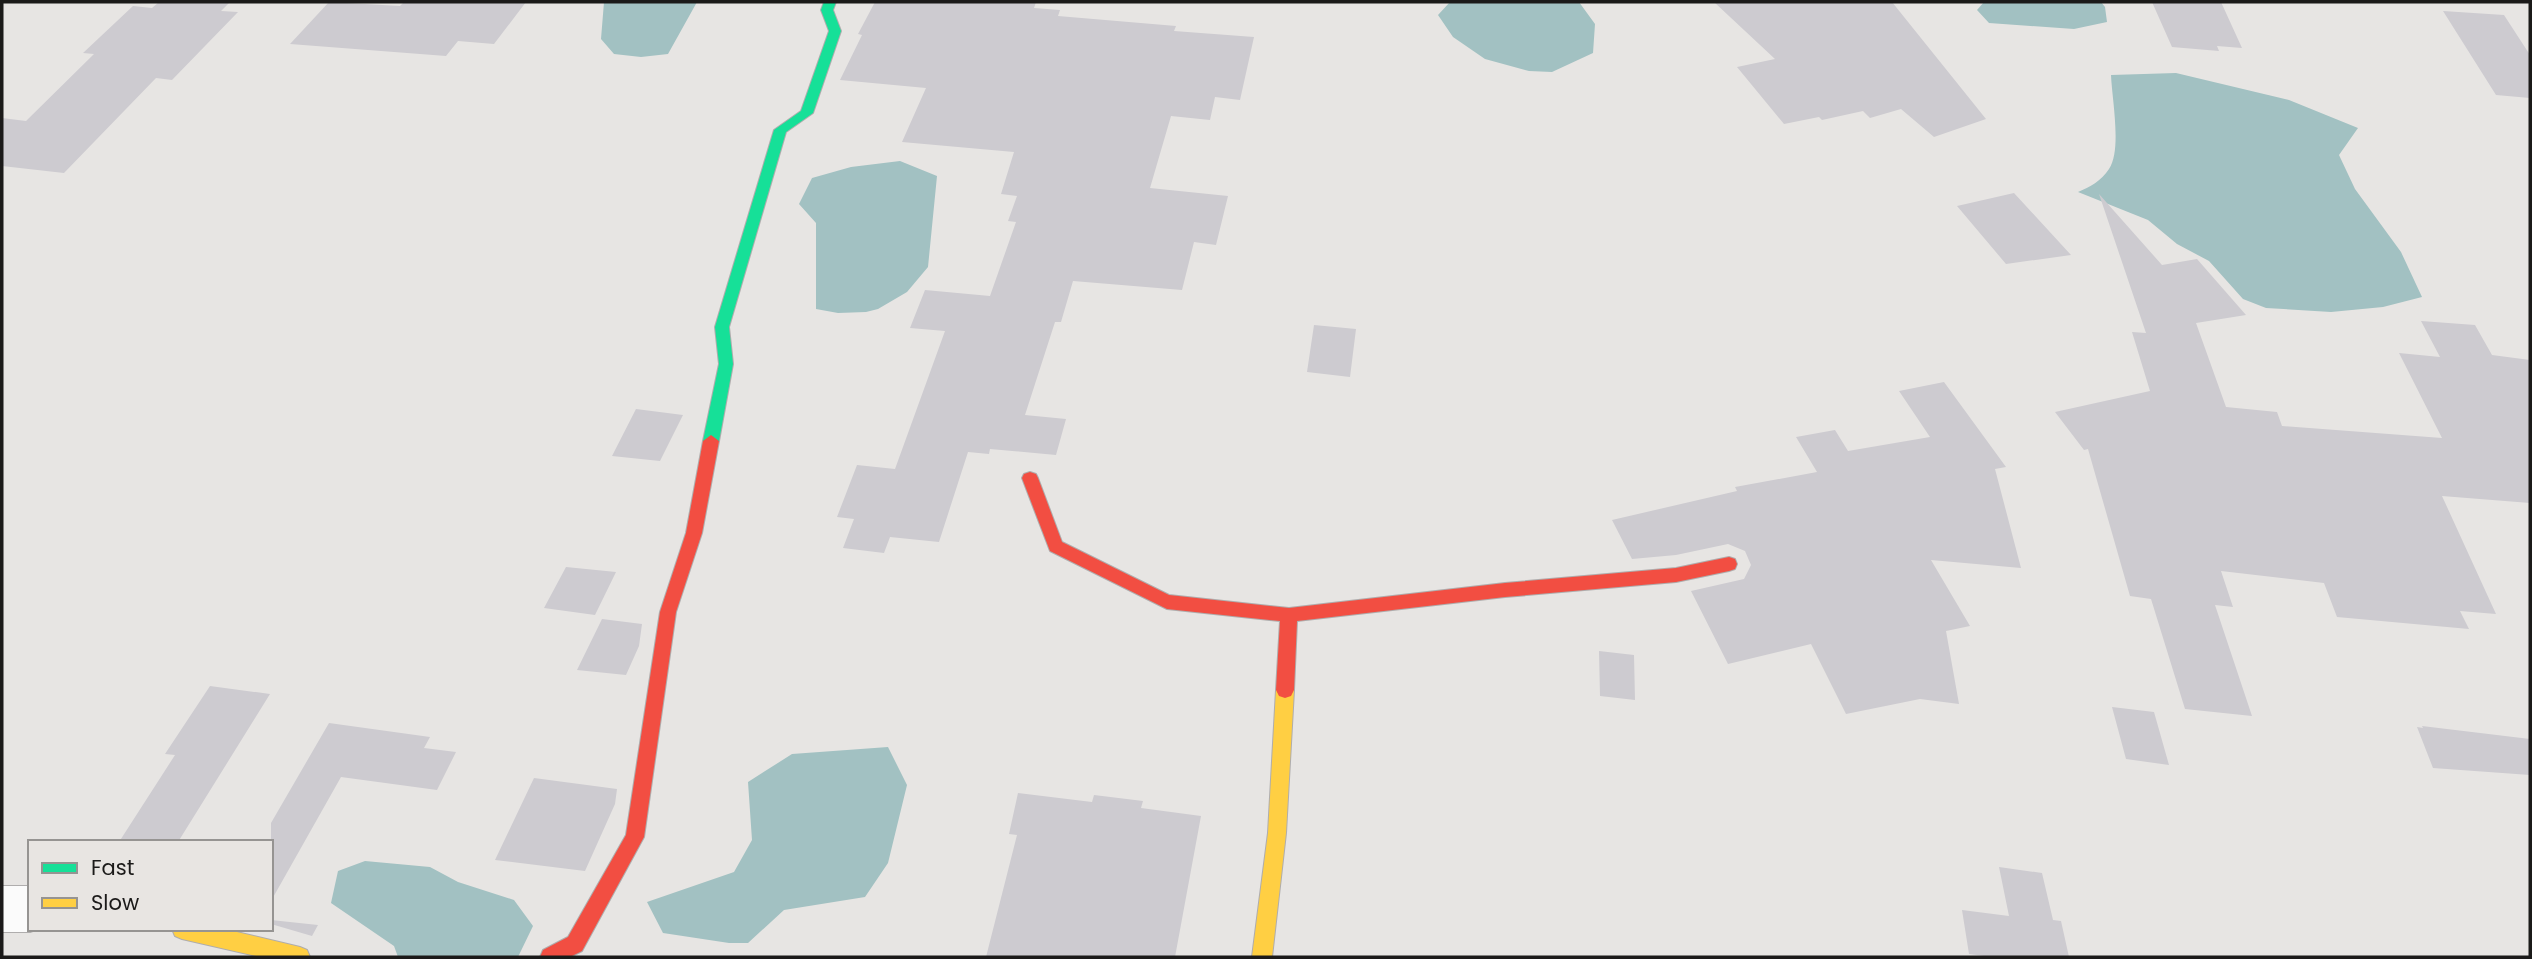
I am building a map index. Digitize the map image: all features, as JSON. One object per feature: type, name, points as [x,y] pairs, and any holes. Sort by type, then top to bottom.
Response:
[{"type":"street","points":[[550,957],[575,944],[635,837],[668,612],[694,533],[726,363],[722,327],[780,130],[807,113],[835,31],[827,10],[830,2]]},
{"type":"street","points":[[1030,478],[1056,546],[1167,602],[1289,615],[1505,590],[1676,575],[1729,564]]},
{"type":"street","points":[[1262,957],[1277,833],[1289,615]]},
{"type":"street","points":[[2,909],[28,909]]},
{"type":"street","points":[[190,931],[300,957]]},
{"type":"water","points":[[604,2],[697,2],[668,54],[641,57],[614,54],[601,39]]},
{"type":"water","points":[[1450,2],[1579,2],[1595,24],[1593,53],[1552,72],[1529,71],[1485,59],[1453,37],[1438,15]]},
{"type":"water","points":[[1984,2],[2101,2],[2105,7],[2107,22],[2074,29],[1989,23],[1977,10]]},
{"type":"water","points":[[2176,73],[2289,100],[2358,128],[2339,155],[2355,189],[2401,252],[2422,297],[2383,307],[2331,312],[2266,308],[2243,299],[2209,261],[2177,244],[2148,220],[2078,192],[2102,177],[2113,160],[2116,137],[2111,75]]},
{"type":"water","points":[[900,161],[937,176],[928,267],[907,292],[878,309],[838,313],[816,309],[816,223],[799,204],[812,178],[851,167]]},
{"type":"water","points":[[888,747],[907,785],[888,863],[865,897],[784,910],[748,943],[729,943],[663,933],[647,902],[734,872],[752,840],[748,782],[792,754]]},
{"type":"water","points":[[365,861],[430,867],[458,882],[514,900],[533,926],[518,957],[398,957],[394,946],[331,903],[338,871]]},
{"type":"building","points":[[159,2],[230,2],[221,11],[238,12],[172,80],[156,78],[64,173],[2,166],[2,118],[26,121],[94,54],[83,53],[133,6],[152,8]]},
{"type":"building","points":[[329,2],[400,6],[404,2],[526,2],[494,44],[458,41],[446,56],[290,44]]},
{"type":"building","points":[[875,2],[1036,2],[1034,8],[1060,10],[1058,16],[1176,26],[1174,31],[1254,37],[1240,100],[1215,97],[1210,120],[1171,116],[1150,188],[1228,196],[1216,245],[1194,242],[1182,290],[1073,281],[1061,322],[1055,322],[1025,415],[1066,419],[1056,455],[990,449],[989,454],[968,452],[939,542],[890,537],[884,553],[843,548],[854,519],[837,517],[857,465],[895,469],[945,331],[910,328],[925,290],[990,296],[1016,222],[1008,221],[1017,196],[1001,194],[1014,152],[902,142],[926,88],[840,80],[862,35],[858,34]]},
{"type":"building","points":[[1714,2],[1892,2],[1986,119],[1934,137],[1901,109],[1870,118],[1863,111],[1822,120],[1819,117],[1784,124],[1737,67],[1775,59]]},
{"type":"building","points":[[2152,2],[2221,2],[2242,48],[2217,46],[2219,51],[2172,47]]},
{"type":"building","points":[[2443,11],[2504,15],[2530,55],[2530,98],[2496,95]]},
{"type":"building","points":[[2014,193],[2071,255],[2006,264],[1957,206]]},
{"type":"building","points":[[2099,194],[2162,265],[2197,259],[2246,315],[2196,323],[2226,407],[2277,412],[2282,426],[2442,438],[2399,353],[2440,357],[2421,321],[2475,325],[2492,355],[2530,360],[2530,503],[2442,496],[2496,614],[2460,611],[2469,629],[2337,617],[2324,583],[2221,571],[2233,607],[2215,605],[2252,716],[2185,709],[2151,599],[2130,596],[2088,449],[2084,450],[2055,412],[2150,391],[2132,332],[2146,333]]},
{"type":"building","points":[[1314,325],[1356,329],[1350,377],[1307,372]]},
{"type":"building","points":[[1944,382],[2006,467],[1995,469],[2021,568],[1931,560],[1970,626],[1946,631],[1959,704],[1920,699],[1846,714],[1811,644],[1728,664],[1691,591],[1744,579],[1751,565],[1745,551],[1728,544],[1676,555],[1632,559],[1612,520],[1737,491],[1735,487],[1817,472],[1796,437],[1835,430],[1848,451],[1930,437],[1899,391]]},
{"type":"building","points":[[636,409],[683,415],[660,461],[612,456]]},
{"type":"building","points":[[566,567],[616,572],[595,615],[544,608]]},
{"type":"building","points":[[602,619],[642,624],[639,646],[626,675],[577,670]]},
{"type":"building","points":[[1599,651],[1634,655],[1635,700],[1600,696]]},
{"type":"building","points":[[210,686],[270,694],[179,840],[120,840],[175,755],[165,754]]},
{"type":"building","points":[[2112,707],[2154,712],[2169,765],[2126,759]]},
{"type":"building","points":[[329,723],[430,737],[424,748],[456,752],[437,790],[341,777],[273,897],[271,823]]},
{"type":"building","points":[[2422,726],[2530,739],[2530,775],[2433,768],[2417,727],[2423,728]]},
{"type":"building","points":[[534,778],[617,789],[615,804],[585,871],[495,860]]},
{"type":"building","points":[[1018,793],[1092,802],[1094,795],[1143,801],[1141,808],[1201,816],[1175,957],[986,957],[1017,835],[1009,834]]},
{"type":"building","points":[[1999,867],[2042,873],[2053,920],[2061,921],[2069,957],[1992,957],[1969,954],[1962,910],[2009,916]]},
{"type":"building","points":[[273,920],[318,925],[312,936],[273,925]]},
{"type":"traffic: fast","points":[[711,441],[726,364],[722,327],[780,130],[807,113],[835,31],[827,10],[830,2]]},
{"type":"traffic: slow","points":[[1262,957],[1277,833],[1285,690]]},
{"type":"traffic: slow","points":[[190,931],[300,957]]},
{"type":"traffic: jam","points":[[550,957],[575,944],[635,837],[668,612],[694,533],[711,441]]},
{"type":"traffic: jam","points":[[1030,478],[1056,546],[1167,602],[1289,615],[1285,690]]},
{"type":"traffic: jam","points":[[1289,615],[1505,590],[1676,575],[1729,564]]}]
